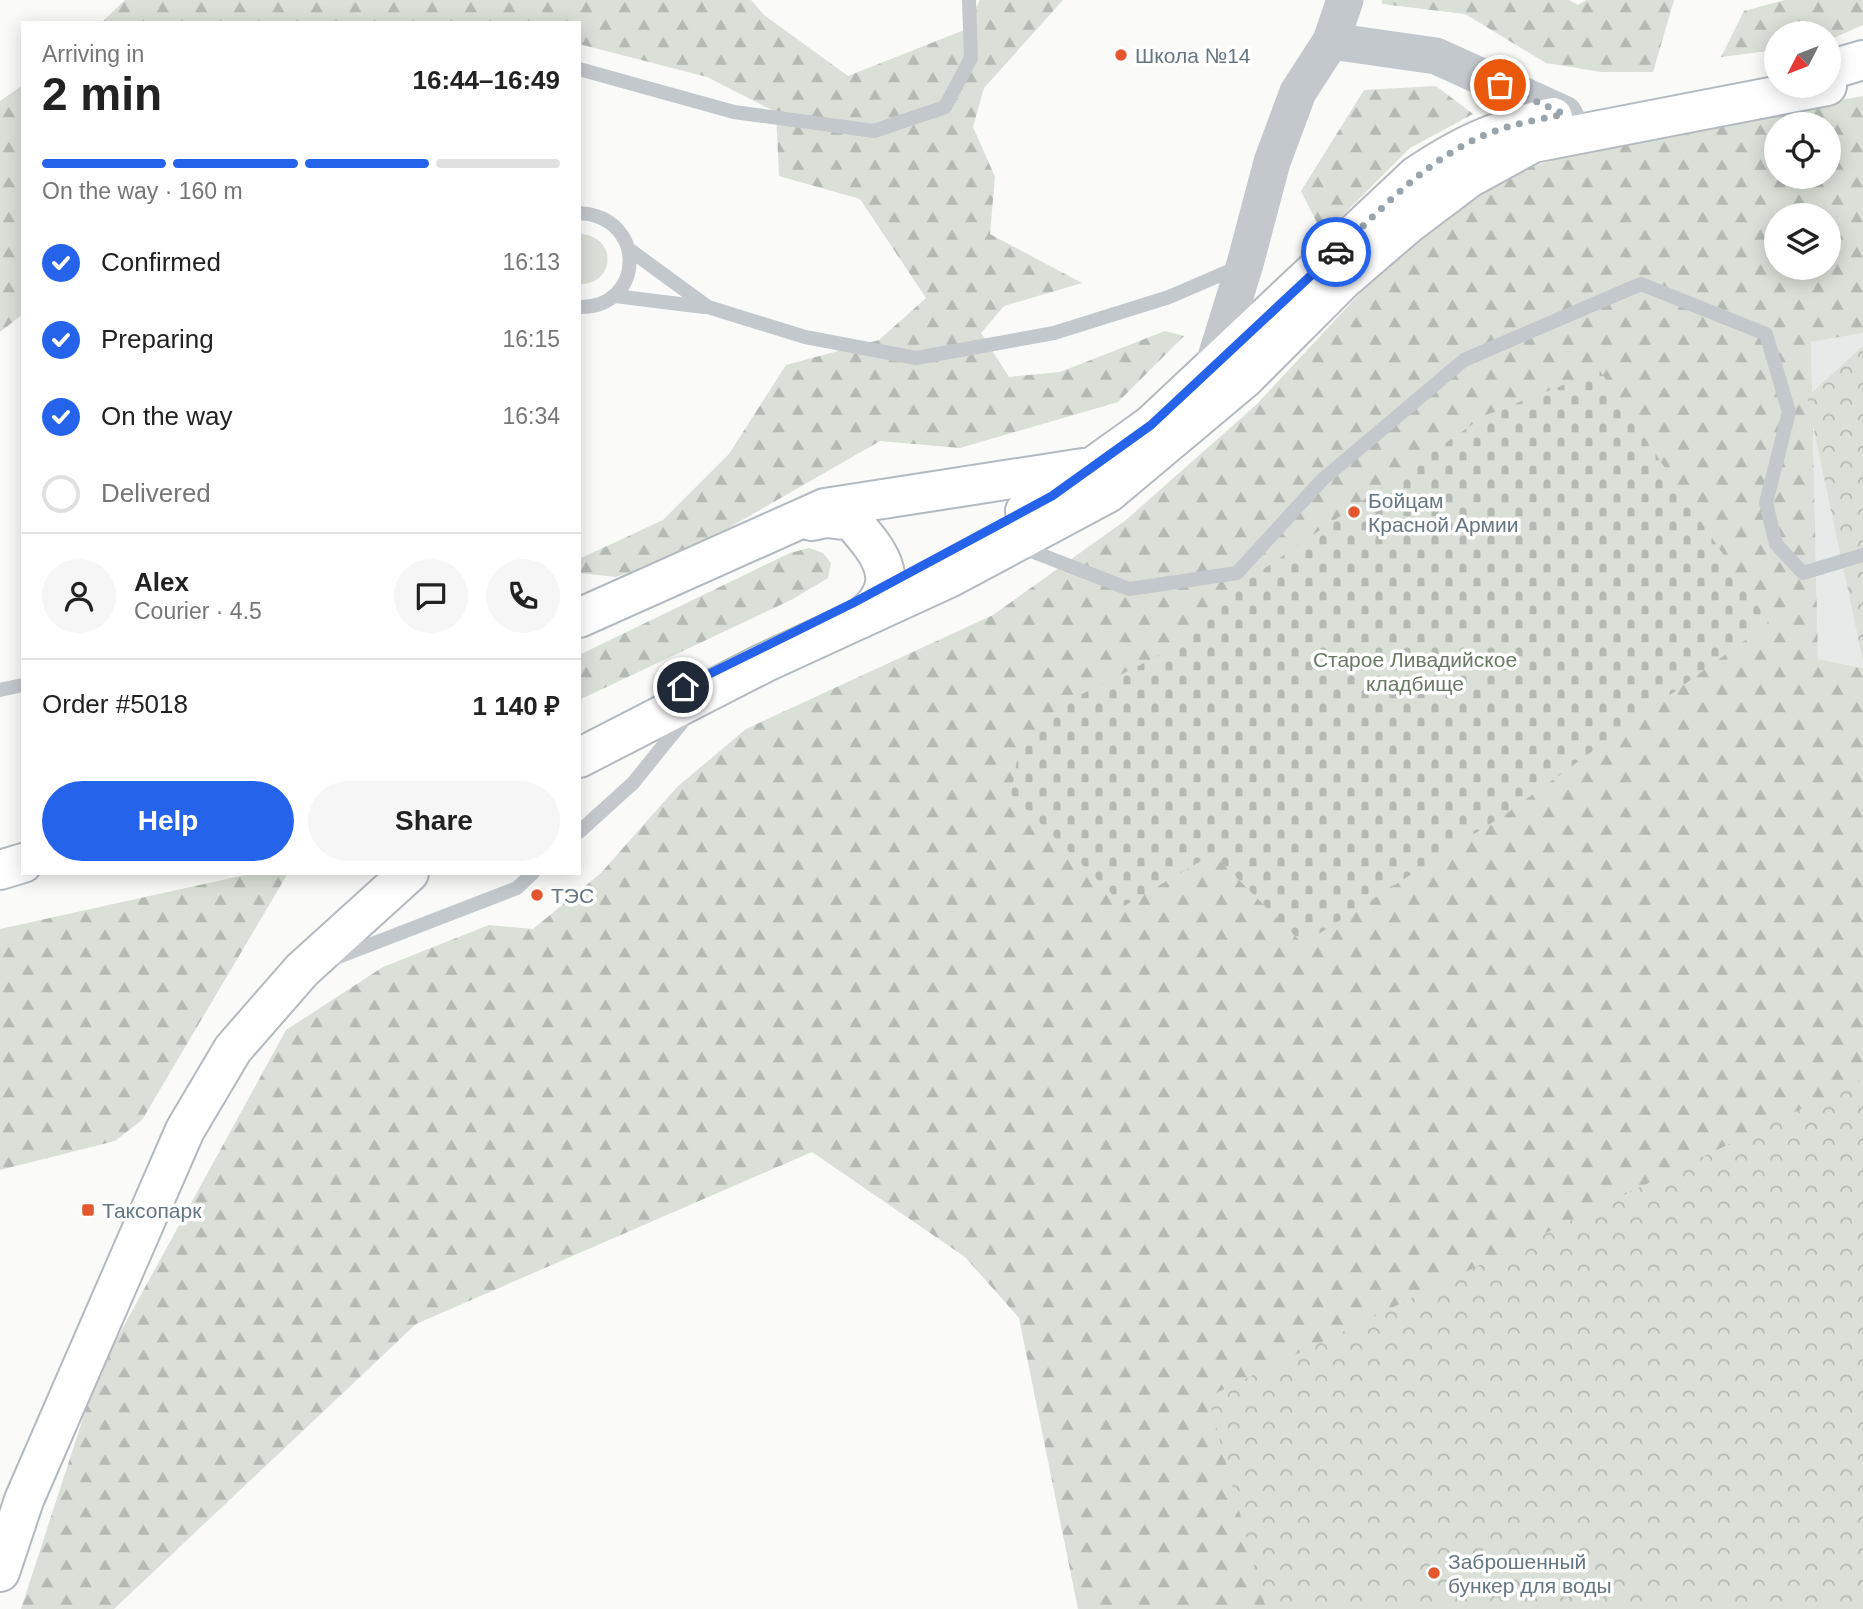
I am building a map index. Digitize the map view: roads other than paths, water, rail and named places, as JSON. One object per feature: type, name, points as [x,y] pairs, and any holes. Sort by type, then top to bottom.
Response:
[{"type":"main road","points":[[1841,66],[1863,60]]},
{"type":"main road","points":[[1841,83],[1863,79]]},
{"type":"main road","points":[[581,737],[857,611],[949,578],[1012,544],[1099,480],[1182,430],[1244,379],[1344,279],[1408,224],[1469,178],[1569,123],[1764,82]]},
{"type":"main road","points":[[581,757],[857,611],[887,586],[1052,496],[1099,480],[1151,425],[1416,176],[1455,150],[1496,130],[1569,123],[1764,95]]},
{"type":"main road","points":[[1182,430],[1212,370]]},
{"type":"main road","points":[[581,617],[825,508],[1099,480]]},
{"type":"main road","points":[[825,508],[1052,496]]},
{"type":"main road","points":[[782,527],[826,518],[852,521],[880,553],[887,586]]},
{"type":"main road","points":[[782,527],[844,536],[864,560],[863,584],[857,611]]},
{"type":"main road","points":[[0,870],[21,864]]},
{"type":"main road","points":[[0,1511],[64,1343],[122,1220],[217,1036],[363,886],[377,875]]},
{"type":"main road","points":[[0,1572],[24,1500],[185,1130],[233,1049],[302,970],[407,875]]},
{"type":"street","points":[[1212,370],[1245,264],[1272,162],[1298,92],[1331,41],[1345,0]]},
{"type":"street","points":[[1331,41],[1436,56],[1569,123]]},
{"type":"lane","points":[[581,70],[734,112],[874,131],[945,107],[971,58],[969,0]]},
{"type":"lane","points":[[581,213],[597,214],[619,227],[630,250],[629,275],[615,296],[593,307],[581,307]]},
{"type":"lane","points":[[630,250],[708,307]]},
{"type":"lane","points":[[615,296],[708,307],[805,337],[916,358],[1054,334],[1169,297],[1245,264]]},
{"type":"lane","points":[[1012,544],[1129,589],[1237,573],[1322,480],[1464,360],[1642,284],[1766,334],[1789,412],[1766,503],[1776,544],[1803,573],[1863,555]]},
{"type":"lane","points":[[0,690],[21,685]]},
{"type":"lane","points":[[581,830],[634,783],[706,692]]},
{"type":"lane","points":[[302,970],[517,888],[531,875]]},
{"type":"place","name":"Школа №14","points":[[1121,55]]},
{"type":"place","name":"Бойцам Красной Армии","points":[[1354,512]]},
{"type":"place","name":"ТЭС","points":[[537,895]]},
{"type":"place","name":"Таксопарк","points":[[88,1210]]},
{"type":"place","name":"Заброшенный бункер для воды","points":[[1434,1573]]},
{"type":"park label","name":"Старое Ливадийское кладбище","points":[[1415,671]]}]
